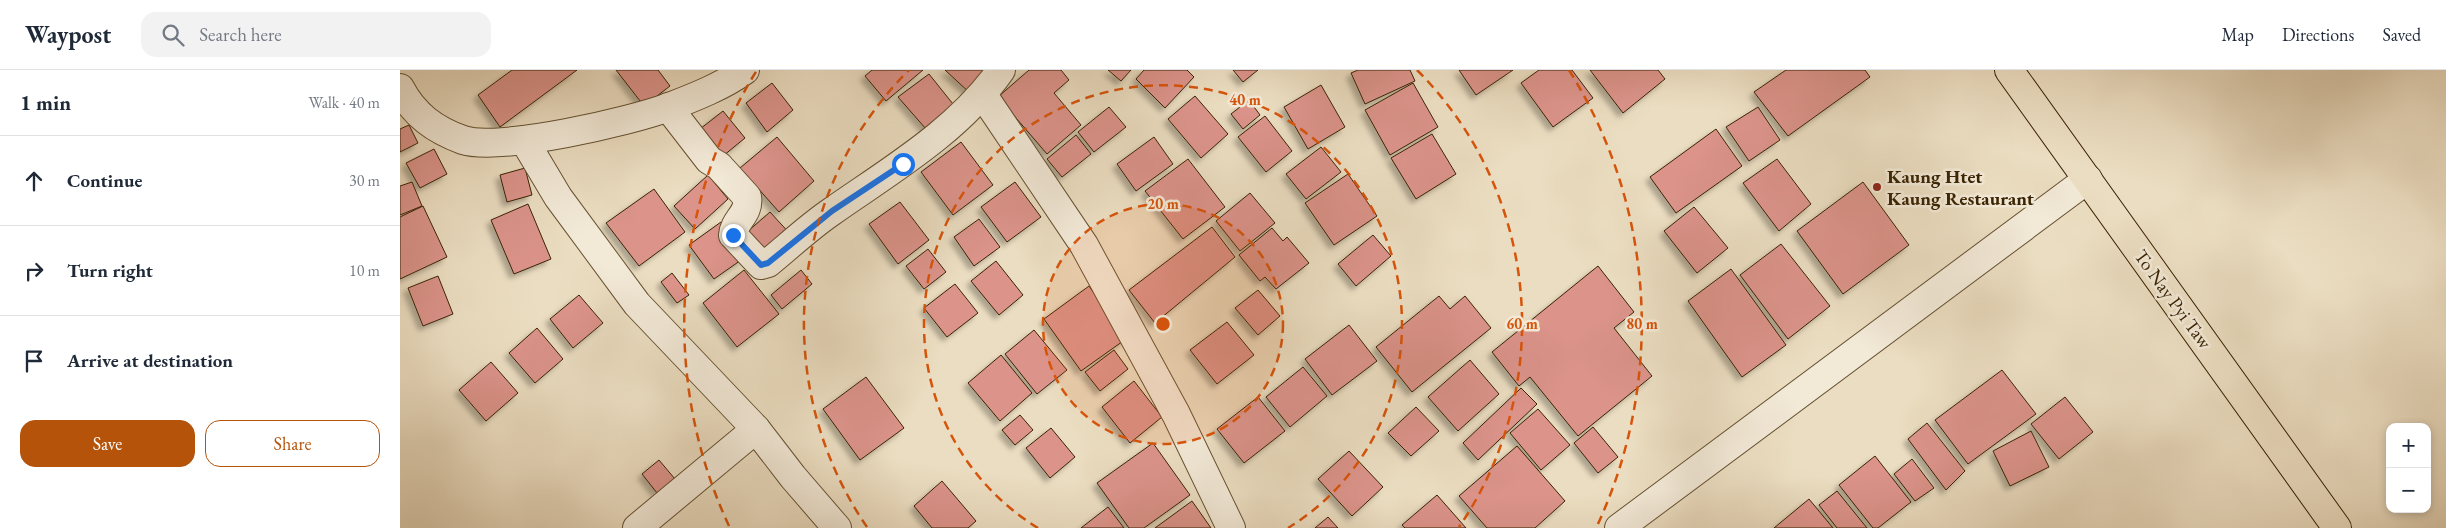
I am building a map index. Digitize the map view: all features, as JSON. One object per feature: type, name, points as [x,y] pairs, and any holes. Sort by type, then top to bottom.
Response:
[{"type":"main road","name":"To Nay Pyi Taw","points":[[2009,70],[2337,528]]},
{"type":"street","points":[[400,88],[409,105],[431,125],[465,140],[501,142],[524,140],[624,119],[668,107],[745,70]]},
{"type":"street","points":[[668,107],[709,160],[720,166],[747,197],[746,211],[733,228],[733,235],[761,265],[768,263],[832,211],[903,164],[983,95],[1001,70]]},
{"type":"street","points":[[983,95],[1094,262],[1172,406],[1231,528]]},
{"type":"street","points":[[524,140],[558,196],[637,304],[756,429],[792,477],[837,528]]},
{"type":"street","points":[[1618,528],[2088,179]]},
{"type":"street","points":[[637,528],[756,429]]},
{"type":"building","points":[[512,70],[577,70],[500,127],[478,95]]},
{"type":"building","points":[[616,70],[658,70],[670,86],[644,106]]},
{"type":"building","points":[[872,70],[923,70],[886,101],[865,76]]},
{"type":"building","points":[[945,70],[993,70],[971,94]]},
{"type":"building","points":[[1029,70],[1061,70],[1069,80],[1054,93],[1081,125],[1047,154],[998,97]]},
{"type":"building","points":[[1108,70],[1131,70],[1121,81]]},
{"type":"building","points":[[1144,70],[1187,70],[1194,77],[1165,108],[1136,79]]},
{"type":"building","points":[[1233,70],[1258,70],[1243,82]]},
{"type":"building","points":[[1358,70],[1410,70],[1415,81],[1365,104],[1351,73]]},
{"type":"building","points":[[1459,70],[1513,70],[1476,95]]},
{"type":"building","points":[[1539,70],[1572,70],[1593,98],[1553,127],[1521,83]]},
{"type":"building","points":[[1590,70],[1658,70],[1665,79],[1623,113]]},
{"type":"building","points":[[1786,70],[1865,70],[1870,77],[1788,136],[1754,92]]},
{"type":"building","points":[[929,74],[961,114],[933,137],[898,97]]},
{"type":"building","points":[[772,83],[793,110],[767,132],[746,103]]},
{"type":"building","points":[[1413,83],[1438,127],[1390,155],[1365,110]]},
{"type":"building","points":[[1321,85],[1345,127],[1308,149],[1284,107]]},
{"type":"building","points":[[1195,96],[1228,134],[1201,158],[1168,119]]},
{"type":"building","points":[[1249,100],[1260,115],[1243,129],[1231,114]]},
{"type":"building","points":[[1109,107],[1126,127],[1094,152],[1078,132]]},
{"type":"building","points":[[1758,107],[1780,140],[1749,161],[1726,127]]},
{"type":"building","points":[[723,111],[745,138],[723,156],[700,129]]},
{"type":"building","points":[[1265,116],[1292,151],[1266,172],[1238,137]]},
{"type":"building","points":[[409,125],[418,143],[400,152],[400,129]]},
{"type":"building","points":[[1716,129],[1742,166],[1676,213],[1650,177]]},
{"type":"building","points":[[1432,134],[1456,174],[1416,199],[1391,158]]},
{"type":"building","points":[[1076,135],[1091,154],[1062,177],[1047,159]]},
{"type":"building","points":[[777,137],[814,181],[779,212],[740,168]]},
{"type":"building","points":[[1154,137],[1173,164],[1136,191],[1117,164]]},
{"type":"building","points":[[961,142],[993,185],[953,215],[921,172]]},
{"type":"building","points":[[1321,147],[1341,172],[1306,199],[1286,174]]},
{"type":"building","points":[[434,149],[447,174],[420,188],[406,163]]},
{"type":"building","points":[[1188,159],[1225,207],[1183,239],[1145,191]]},
{"type":"building","points":[[1777,159],[1811,204],[1779,231],[1743,183]]},
{"type":"building","points":[[525,168],[532,195],[507,202],[500,175]]},
{"type":"building","points":[[1348,174],[1377,216],[1334,245],[1305,203]]},
{"type":"building","points":[[708,175],[728,199],[695,229],[674,206]]},
{"type":"building","points":[[412,182],[422,206],[400,215],[400,186]]},
{"type":"building","points":[[1015,182],[1041,217],[1007,242],[981,207]]},
{"type":"building","points":[[1863,182],[1909,245],[1843,294],[1797,231]]},
{"type":"building","points":[[654,189],[685,232],[639,266],[606,223]]},
{"type":"building","points":[[1250,193],[1275,223],[1240,251],[1216,221]]},
{"type":"building","points":[[900,202],[929,240],[898,264],[869,224]]},
{"type":"building","points":[[528,204],[551,259],[514,274],[491,220]]},
{"type":"building","points":[[423,206],[447,257],[400,279],[400,217]]},
{"type":"building","points":[[1694,207],[1728,248],[1697,273],[1664,231]]},
{"type":"building","points":[[770,212],[793,237],[770,257],[747,232]]},
{"type":"building","points":[[979,219],[1000,247],[974,266],[954,237]]},
{"type":"building","points":[[721,222],[744,258],[714,279],[689,245]]},
{"type":"building","points":[[1212,227],[1235,257],[1155,323],[1129,290]]},
{"type":"building","points":[[1272,228],[1283,241],[1287,237],[1309,263],[1276,289],[1265,277],[1260,281],[1239,255]]},
{"type":"building","points":[[1373,235],[1391,256],[1356,286],[1338,264]]},
{"type":"building","points":[[1781,244],[1830,306],[1788,339],[1740,275]]},
{"type":"building","points":[[928,249],[946,272],[924,289],[906,266]]},
{"type":"building","points":[[996,261],[1023,295],[999,315],[971,281]]},
{"type":"building","points":[[1598,266],[1634,312],[1614,328],[1652,376],[1578,436],[1530,377],[1519,386],[1492,352]]},
{"type":"building","points":[[1731,269],[1786,345],[1742,377],[1688,301]]},
{"type":"building","points":[[744,270],[779,314],[737,347],[703,303]]},
{"type":"building","points":[[801,270],[812,284],[782,309],[771,295]]},
{"type":"building","points":[[672,273],[689,295],[677,303],[661,282]]},
{"type":"building","points":[[438,276],[453,314],[423,326],[408,288]]},
{"type":"building","points":[[955,284],[978,313],[947,337],[924,308]]},
{"type":"building","points":[[1089,286],[1126,339],[1081,371],[1044,319]]},
{"type":"building","points":[[1258,290],[1280,316],[1258,335],[1235,308]]},
{"type":"building","points":[[579,295],[603,323],[573,348],[550,319]]},
{"type":"building","points":[[1439,296],[1450,309],[1465,296],[1491,328],[1412,392],[1376,347]]},
{"type":"building","points":[[1227,322],[1254,355],[1217,384],[1190,350]]},
{"type":"building","points":[[1349,325],[1377,361],[1332,395],[1305,359]]},
{"type":"building","points":[[537,328],[563,359],[535,383],[509,353]]},
{"type":"building","points":[[1034,330],[1067,370],[1037,394],[1005,354]]},
{"type":"building","points":[[1114,350],[1128,369],[1100,391],[1085,372]]},
{"type":"building","points":[[1001,355],[1032,393],[1000,421],[968,383]]},
{"type":"building","points":[[1470,360],[1499,394],[1458,431],[1428,397]]},
{"type":"building","points":[[491,362],[518,393],[486,421],[459,390]]},
{"type":"building","points":[[1303,367],[1327,396],[1290,427],[1266,397]]},
{"type":"building","points":[[2002,370],[2036,414],[1968,464],[1935,420]]},
{"type":"building","points":[[866,377],[904,428],[860,460],[823,409]]},
{"type":"building","points":[[1134,381],[1162,417],[1130,443],[1102,407]]},
{"type":"building","points":[[1521,388],[1537,404],[1478,460],[1463,443]]},
{"type":"building","points":[[1258,397],[1285,431],[1244,463],[1217,429]]},
{"type":"building","points":[[2065,397],[2093,432],[2059,459],[2031,424]]},
{"type":"building","points":[[1416,407],[1439,431],[1411,456],[1388,433]]},
{"type":"building","points":[[1538,409],[1570,445],[1541,470],[1510,433]]},
{"type":"building","points":[[1020,415],[1033,430],[1015,445],[1002,430]]},
{"type":"building","points":[[1927,423],[1965,471],[1946,490],[1908,439]]},
{"type":"building","points":[[1593,427],[1618,457],[1598,473],[1574,443]]},
{"type":"building","points":[[1051,428],[1075,457],[1050,478],[1026,448]]},
{"type":"building","points":[[2031,431],[2049,467],[2010,486],[1993,451]]},
{"type":"building","points":[[1153,443],[1190,495],[1144,528],[1129,528],[1097,483]]},
{"type":"building","points":[[1517,446],[1565,501],[1535,528],[1487,528],[1459,496]]},
{"type":"building","points":[[1349,451],[1383,487],[1352,516],[1318,479]]},
{"type":"building","points":[[1875,456],[1911,502],[1878,528],[1873,528],[1839,485]]},
{"type":"building","points":[[1912,459],[1934,488],[1915,501],[1894,474]]},
{"type":"building","points":[[659,460],[675,479],[657,493],[642,474]]},
{"type":"building","points":[[942,481],[976,521],[968,528],[932,528],[914,506]]},
{"type":"building","points":[[1837,491],[1867,528],[1837,528],[1819,505]]},
{"type":"building","points":[[1437,495],[1466,528],[1405,528],[1402,525]]},
{"type":"building","points":[[1809,499],[1833,528],[1774,528]]},
{"type":"building","points":[[1192,501],[1211,528],[1155,528]]},
{"type":"building","points":[[1108,507],[1124,528],[1081,528]]},
{"type":"building","points":[[1328,517],[1338,528],[1315,528]]},
{"type":"place","name":"Kaung Htet Kaung Restaurant","points":[[1877,187]]},
{"type":"route","points":[[733,235],[761,265],[768,263],[832,211],[903,164]]}]
